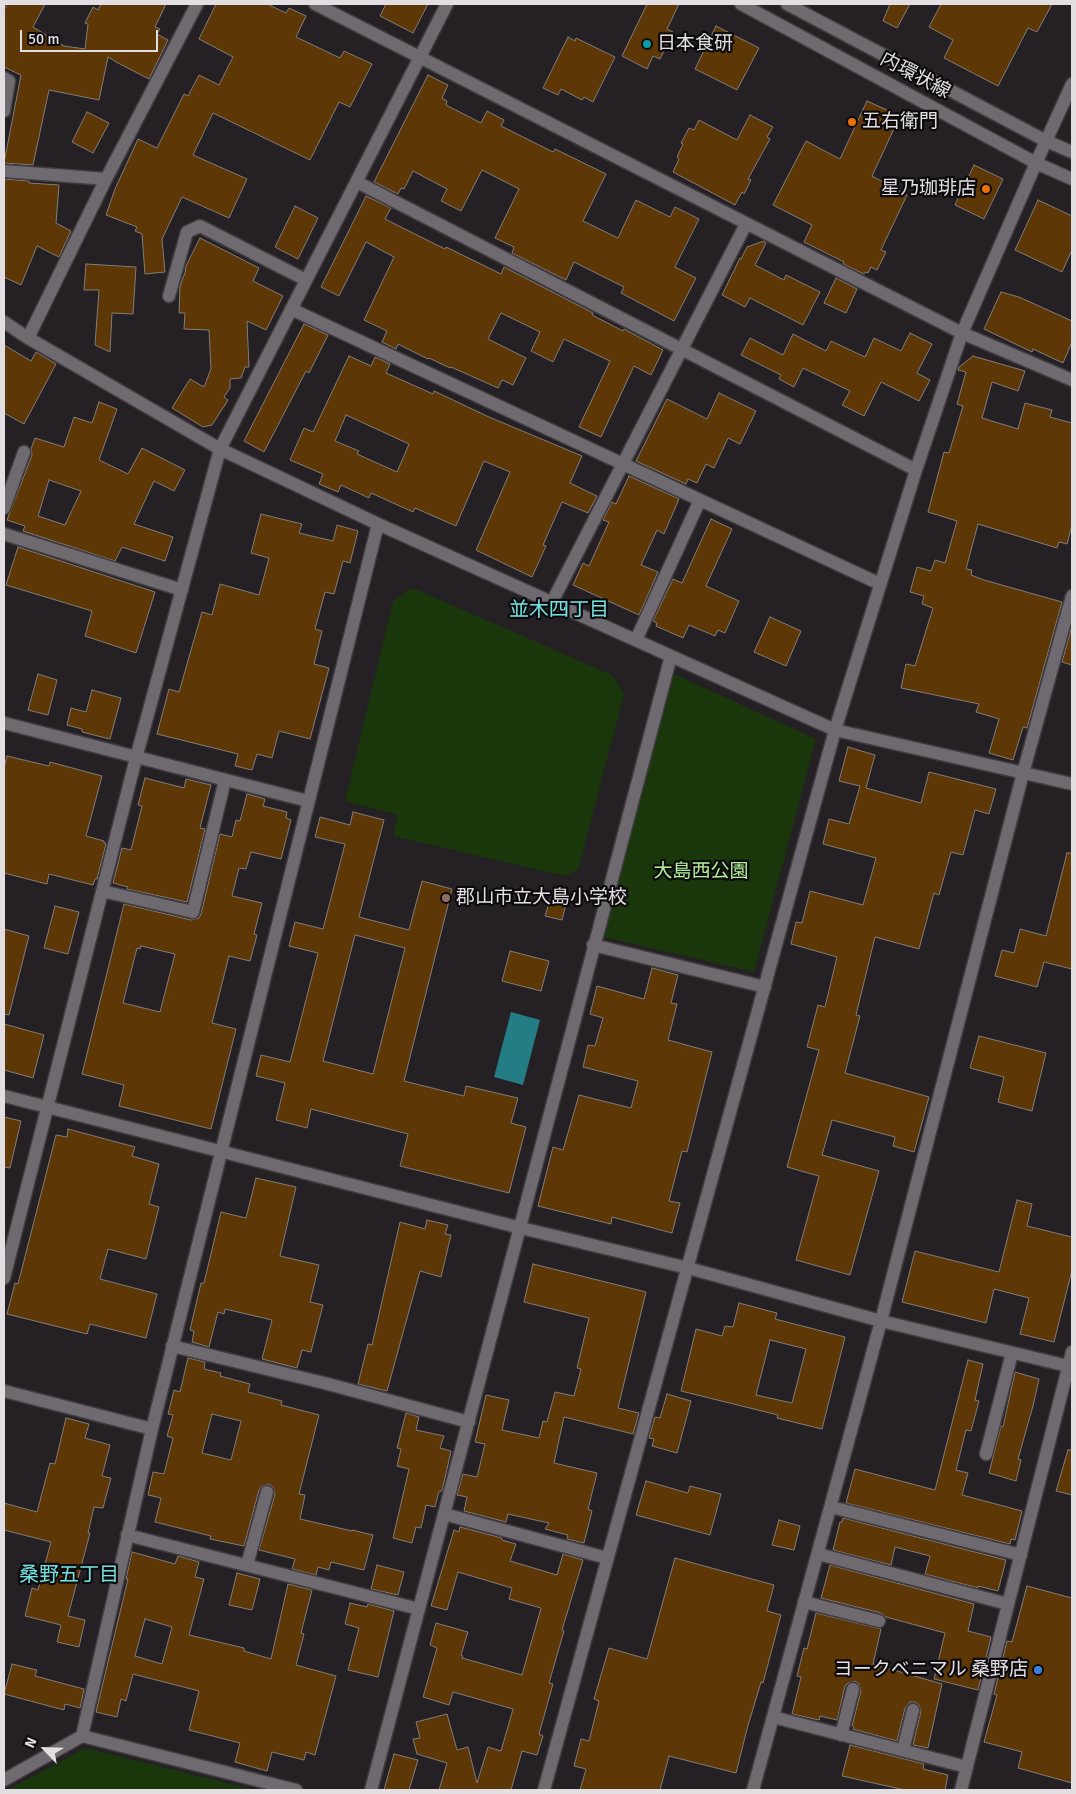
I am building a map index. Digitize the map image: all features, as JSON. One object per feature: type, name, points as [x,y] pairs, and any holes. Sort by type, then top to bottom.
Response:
[{"type":"street","points":[[28,338],[106,179],[197,4]]},
{"type":"street","points":[[315,4],[962,334],[1072,380]]},
{"type":"street","points":[[4,1278],[7,1248],[46,1107],[136,758],[220,449],[291,308],[358,182],[447,4]]},
{"type":"street","name":"内環状線","points":[[741,4],[1036,163],[1072,179]]},
{"type":"street","name":"内環状線","points":[[787,4],[1046,141],[1072,152]]},
{"type":"street","points":[[4,78],[9,81],[4,111]]},
{"type":"street","points":[[544,1790],[835,730],[880,584],[962,334],[1072,84]]},
{"type":"street","points":[[4,171],[106,179]]},
{"type":"street","points":[[358,182],[916,470]]},
{"type":"street","points":[[552,602],[746,224]]},
{"type":"street","points":[[169,296],[187,232],[200,226],[306,280]]},
{"type":"street","points":[[291,308],[880,584]]},
{"type":"street","points":[[4,322],[28,338],[220,449],[378,524],[835,730],[1072,784]]},
{"type":"street","points":[[4,508],[24,452]]},
{"type":"street","points":[[636,640],[700,500]]},
{"type":"street","points":[[82,1736],[172,1346],[378,524]]},
{"type":"street","points":[[4,534],[182,590]]},
{"type":"street","points":[[753,1790],[881,1321],[1023,773],[1072,596]]},
{"type":"street","points":[[371,1790],[671,656]]},
{"type":"street","points":[[4,723],[308,802]]},
{"type":"street","points":[[102,891],[193,912],[225,780]]},
{"type":"street","points":[[593,945],[765,987]]},
{"type":"street","points":[[4,1096],[521,1228],[688,1268],[881,1321],[1070,1367]]},
{"type":"street","points":[[172,1346],[328,1384],[469,1422]]},
{"type":"street","points":[[961,1790],[1070,1367],[1072,1352]]},
{"type":"street","points":[[986,1454],[1012,1353]]},
{"type":"street","points":[[4,1392],[152,1429]]},
{"type":"street","points":[[247,1565],[267,1492]]},
{"type":"street","points":[[831,1507],[1021,1555]]},
{"type":"street","points":[[444,1514],[607,1558]]},
{"type":"street","points":[[127,1535],[419,1610]]},
{"type":"street","points":[[818,1554],[1008,1604]]},
{"type":"street","points":[[804,1602],[879,1621]]},
{"type":"street","points":[[842,1734],[853,1689]]},
{"type":"street","points":[[903,1750],[913,1710]]},
{"type":"street","points":[[773,1717],[967,1766]]},
{"type":"street","points":[[4,1780],[82,1736],[296,1790]]},
{"type":"green space","points":[[413,588],[612,675],[624,694],[578,870],[565,876],[393,836],[398,815],[345,801],[393,601]]},
{"type":"green space","name":"大島西公園","points":[[674,674],[816,739],[754,972],[604,937]]},
{"type":"green space","points":[[85,1748],[255,1790],[8,1790]]},
{"type":"water","points":[[511,1012],[540,1020],[523,1085],[494,1077]]},
{"type":"building","points":[[7,4],[45,4],[33,27],[64,46],[85,49],[88,24],[85,23],[93,7],[98,10],[101,4],[166,4],[155,27],[160,29],[157,34],[168,40],[149,79],[108,57],[99,100],[49,90],[33,165],[4,163],[21,75],[4,67],[4,10]]},
{"type":"building","points":[[216,4],[267,4],[286,13],[289,8],[306,16],[296,37],[340,58],[344,51],[372,64],[350,107],[339,102],[310,160],[213,113],[193,155],[247,179],[229,218],[182,197],[162,239],[165,272],[145,274],[142,234],[135,231],[137,227],[106,215],[115,189],[138,139],[157,148],[184,94],[188,96],[199,75],[219,85],[233,57],[199,39]]},
{"type":"building","points":[[386,4],[428,4],[413,33],[380,16]]},
{"type":"building","name":"日本食研","points":[[647,4],[679,4],[667,29],[673,32],[660,59],[653,56],[647,69],[622,56]]},
{"type":"building","points":[[890,4],[910,4],[897,28],[883,21]]},
{"type":"building","points":[[941,4],[1052,4],[1037,32],[1028,28],[998,86],[944,58],[953,40],[929,27]]},
{"type":"building","points":[[716,26],[759,48],[737,90],[695,69]]},
{"type":"building","points":[[568,37],[575,41],[576,38],[615,57],[593,102],[584,97],[582,100],[561,89],[558,95],[543,88]]},
{"type":"building","points":[[428,75],[448,85],[442,98],[447,101],[446,105],[481,123],[487,111],[504,120],[501,126],[553,152],[555,149],[606,174],[583,221],[618,238],[636,200],[670,217],[675,207],[699,219],[675,267],[696,278],[674,321],[621,293],[624,287],[574,262],[566,280],[512,253],[514,247],[495,238],[519,189],[482,170],[461,211],[441,201],[447,189],[413,171],[404,189],[401,188],[398,194],[374,182]]},
{"type":"building","points":[[867,101],[900,116],[872,176],[907,195],[881,250],[886,252],[877,270],[871,267],[868,273],[864,274],[804,242],[812,225],[773,205],[806,141],[840,159]]},
{"type":"building","points":[[87,112],[109,123],[93,153],[72,142]]},
{"type":"building","points":[[750,115],[773,127],[767,137],[770,139],[748,179],[751,180],[744,194],[742,192],[735,205],[673,172],[679,159],[677,157],[683,144],[681,143],[689,128],[694,130],[699,120],[737,140]]},
{"type":"building","points":[[974,165],[1003,179],[984,219],[955,205]]},
{"type":"building","points":[[4,179],[59,185],[56,223],[71,231],[59,257],[37,246],[21,285],[4,277]]},
{"type":"building","points":[[366,196],[391,208],[385,219],[501,274],[504,267],[593,313],[592,315],[623,331],[624,329],[663,350],[651,375],[634,366],[601,437],[579,427],[610,361],[564,339],[553,362],[531,351],[540,332],[501,313],[488,339],[526,358],[513,385],[502,380],[498,388],[428,359],[398,344],[396,349],[382,342],[387,331],[364,320],[394,257],[366,242],[339,296],[321,287]]},
{"type":"building","points":[[1038,200],[1072,216],[1072,250],[1062,272],[1015,250]]},
{"type":"building","points":[[295,206],[318,218],[298,259],[275,247]]},
{"type":"building","points":[[200,238],[259,268],[253,281],[283,296],[266,330],[247,321],[249,367],[245,367],[241,378],[230,379],[230,388],[224,397],[228,400],[212,425],[203,427],[172,408],[190,379],[204,387],[211,369],[209,330],[184,329],[185,313],[179,313],[180,286],[186,266]]},
{"type":"building","points":[[764,241],[766,243],[755,265],[784,280],[786,275],[820,292],[803,325],[750,298],[745,307],[722,295],[747,247]]},
{"type":"building","points":[[86,264],[136,267],[133,314],[112,313],[110,352],[95,345],[99,290],[84,290]]},
{"type":"building","points":[[836,278],[857,289],[846,313],[824,303]]},
{"type":"building","points":[[1001,292],[1019,297],[1072,321],[1072,342],[1063,363],[1033,349],[1032,352],[984,329]]},
{"type":"building","points":[[304,324],[328,335],[309,373],[306,371],[264,452],[244,441]]},
{"type":"building","points":[[910,333],[932,344],[917,373],[930,380],[919,401],[881,382],[864,416],[842,405],[850,391],[803,368],[794,387],[779,379],[781,375],[741,355],[750,338],[783,355],[793,334],[826,351],[831,341],[865,357],[874,338],[901,351]]},
{"type":"building","points":[[4,345],[31,361],[36,352],[56,364],[24,424],[4,413]]},
{"type":"building","points":[[349,356],[371,366],[375,357],[390,364],[386,373],[433,394],[434,391],[489,417],[582,456],[570,483],[597,496],[588,513],[562,502],[543,545],[546,546],[532,577],[476,550],[510,472],[484,461],[456,526],[415,508],[413,512],[371,493],[369,498],[341,485],[338,492],[319,484],[323,474],[290,460],[304,428],[313,432]],"holes":[[[346,415],[409,444],[397,472],[357,454],[359,451],[335,441]]]},
{"type":"building","points":[[973,356],[1025,371],[1018,391],[992,382],[982,418],[1018,429],[1025,403],[1052,410],[1050,417],[1072,423],[1072,525],[1067,544],[1059,542],[1057,548],[978,524],[966,569],[972,570],[971,575],[984,580],[1062,602],[1027,728],[1023,727],[1013,760],[989,753],[999,719],[976,712],[979,704],[901,688],[906,664],[915,666],[933,608],[922,604],[924,596],[910,592],[917,567],[931,571],[935,560],[945,563],[957,521],[928,512],[944,452],[949,453],[963,406],[957,404],[966,372],[958,370],[959,367]]},
{"type":"building","points":[[719,393],[756,411],[740,444],[728,438],[714,468],[706,464],[697,483],[688,479],[686,484],[636,461],[667,399],[707,419]]},
{"type":"building","points":[[99,402],[117,409],[99,460],[128,474],[142,448],[185,470],[174,491],[154,481],[134,524],[173,537],[165,561],[122,547],[115,561],[23,531],[25,526],[7,520],[32,455],[31,449],[35,438],[64,447],[74,417],[92,423]],"holes":[[[49,480],[81,491],[65,525],[38,516]]]},
{"type":"building","points":[[629,476],[679,499],[664,534],[657,530],[641,565],[658,572],[639,615],[573,585],[583,563],[589,566],[609,522],[603,520],[612,502],[616,504]]},
{"type":"building","points":[[261,514],[302,524],[299,533],[333,541],[337,525],[358,531],[350,563],[343,561],[334,594],[325,592],[315,629],[322,631],[314,664],[329,668],[310,739],[279,731],[272,758],[257,754],[252,770],[235,766],[238,754],[157,734],[169,689],[179,692],[202,612],[212,615],[220,584],[259,595],[269,558],[251,553]]},
{"type":"building","points":[[711,519],[732,529],[706,586],[739,601],[725,633],[718,630],[715,636],[689,625],[683,638],[656,626],[657,623],[653,621],[673,579],[682,583]]},
{"type":"building","points":[[18,547],[155,592],[136,653],[85,636],[92,611],[6,585]]},
{"type":"building","points":[[770,617],[801,631],[786,666],[754,652]]},
{"type":"building","points":[[1072,626],[1072,665],[1062,662]]},
{"type":"building","points":[[38,674],[57,680],[48,715],[28,710]]},
{"type":"building","points":[[92,690],[121,698],[110,739],[82,732],[82,729],[67,725],[71,708],[86,712]]},
{"type":"building","points":[[848,747],[875,755],[866,788],[921,803],[929,772],[996,789],[989,814],[975,810],[963,855],[951,852],[939,895],[934,893],[919,949],[875,937],[856,1015],[860,1016],[845,1073],[929,1097],[914,1152],[893,1146],[895,1137],[832,1120],[822,1155],[879,1171],[850,1275],[796,1260],[819,1176],[787,1167],[819,1050],[807,1047],[818,1005],[825,1007],[837,957],[791,944],[796,922],[802,923],[810,891],[863,905],[876,858],[823,844],[829,819],[849,824],[860,786],[839,781]]},
{"type":"building","points":[[7,756],[49,766],[50,762],[102,776],[86,836],[104,841],[106,844],[97,879],[95,879],[93,885],[49,874],[47,884],[4,873],[4,768]]},
{"type":"building","points":[[145,778],[184,788],[186,779],[211,785],[200,828],[205,829],[187,902],[127,889],[128,887],[113,883],[122,848],[131,850],[142,806],[138,805]]},
{"type":"building","points":[[247,794],[265,799],[263,806],[287,812],[286,818],[291,820],[281,859],[251,852],[246,869],[239,868],[232,896],[262,903],[254,934],[257,935],[250,961],[229,956],[212,1023],[236,1029],[211,1129],[119,1106],[124,1085],[82,1074],[124,904],[191,920],[199,918],[220,834],[232,837],[236,820],[240,821]],"holes":[[[141,946],[175,954],[160,1012],[123,1003],[137,948],[140,949]]]},
{"type":"building","points":[[353,812],[384,820],[359,917],[409,930],[422,881],[452,889],[404,1081],[464,1096],[466,1086],[518,1098],[511,1123],[526,1127],[509,1193],[400,1166],[408,1134],[311,1109],[307,1128],[276,1120],[285,1083],[256,1076],[261,1055],[290,1062],[318,953],[289,946],[295,922],[323,929],[345,844],[315,837],[320,817],[350,825]],"holes":[[[355,935],[405,948],[373,1074],[323,1061]]]},
{"type":"building","points":[[1067,853],[1072,853],[1072,969],[1044,962],[1037,987],[995,976],[1002,950],[1014,953],[1020,929],[1046,936]]},
{"type":"building","points":[[550,900],[566,904],[562,920],[545,916]]},
{"type":"building","points":[[55,906],[79,912],[68,954],[44,948]]},
{"type":"building","points":[[4,929],[29,936],[9,1015],[4,1014]]},
{"type":"building","points":[[510,951],[549,961],[541,991],[502,981]]},
{"type":"building","points":[[652,968],[678,975],[671,1003],[677,1004],[668,1040],[712,1052],[687,1152],[682,1151],[669,1201],[680,1203],[672,1233],[612,1217],[611,1224],[538,1206],[553,1147],[563,1150],[579,1095],[631,1108],[638,1081],[583,1067],[588,1045],[595,1046],[603,1018],[590,1014],[597,986],[644,999]]},
{"type":"building","points":[[4,1024],[44,1035],[33,1078],[4,1070]]},
{"type":"building","points":[[979,1036],[1046,1053],[1032,1111],[998,1102],[1004,1077],[970,1068]]},
{"type":"building","points":[[4,1117],[21,1121],[10,1168],[4,1167]]},
{"type":"building","points":[[68,1129],[135,1147],[132,1156],[159,1164],[149,1204],[159,1207],[146,1259],[108,1249],[100,1279],[157,1294],[146,1338],[90,1324],[87,1334],[7,1314],[15,1283],[18,1284],[56,1135],[67,1137]]},
{"type":"building","points":[[256,1178],[296,1187],[280,1256],[319,1265],[310,1302],[323,1305],[311,1352],[302,1350],[297,1368],[262,1359],[272,1320],[225,1309],[224,1314],[218,1312],[209,1347],[192,1342],[194,1331],[190,1330],[201,1283],[204,1283],[221,1212],[246,1218]]},
{"type":"building","points":[[1017,1200],[1032,1204],[1027,1226],[1072,1237],[1072,1270],[1054,1342],[1020,1334],[1029,1298],[994,1289],[986,1323],[902,1302],[915,1251],[999,1272]]},
{"type":"building","points":[[427,1220],[448,1225],[445,1234],[451,1235],[441,1277],[420,1271],[387,1391],[358,1384],[368,1344],[372,1345],[400,1222],[425,1229]]},
{"type":"building","points":[[533,1264],[646,1292],[618,1408],[639,1413],[633,1434],[564,1417],[554,1463],[597,1473],[588,1509],[592,1511],[584,1543],[567,1539],[568,1535],[545,1529],[549,1523],[508,1514],[506,1522],[464,1511],[467,1497],[457,1495],[463,1474],[477,1477],[485,1444],[475,1442],[486,1395],[509,1400],[502,1430],[539,1438],[543,1421],[547,1422],[555,1392],[574,1396],[581,1369],[577,1368],[589,1318],[524,1302]]},
{"type":"building","points":[[739,1303],[777,1313],[775,1319],[845,1337],[822,1429],[777,1418],[778,1415],[681,1391],[696,1329],[722,1336],[725,1326],[733,1327]],"holes":[[[770,1340],[806,1349],[792,1403],[756,1395]]]},
{"type":"building","points":[[188,1358],[205,1362],[204,1369],[221,1373],[220,1376],[250,1384],[248,1392],[282,1401],[281,1405],[319,1415],[299,1494],[305,1495],[300,1519],[373,1535],[364,1570],[331,1562],[329,1570],[318,1567],[316,1575],[292,1569],[295,1559],[259,1550],[275,1494],[273,1487],[269,1484],[262,1486],[259,1490],[244,1546],[210,1539],[211,1536],[155,1522],[161,1498],[148,1495],[153,1472],[164,1474],[173,1438],[167,1436],[173,1415],[168,1414],[174,1390],[180,1392]],"holes":[[[212,1414],[241,1421],[231,1460],[202,1453]]]},
{"type":"building","points":[[968,1360],[983,1364],[975,1400],[979,1401],[971,1431],[966,1430],[956,1470],[968,1473],[962,1495],[1022,1511],[1015,1540],[1011,1539],[1010,1544],[846,1503],[855,1469],[935,1490]]},
{"type":"building","points":[[1015,1372],[1039,1379],[1018,1459],[1021,1460],[1016,1481],[989,1473],[1001,1426],[1003,1427]]},
{"type":"building","points":[[667,1394],[691,1401],[677,1453],[652,1446],[654,1439],[649,1438],[655,1417],[660,1418]]},
{"type":"building","points":[[406,1413],[419,1417],[416,1430],[444,1436],[440,1448],[451,1451],[442,1491],[439,1491],[435,1507],[426,1505],[421,1528],[416,1527],[412,1543],[393,1538],[409,1469],[397,1466],[401,1449],[397,1448]]},
{"type":"building","points":[[66,1418],[89,1424],[85,1438],[110,1445],[102,1476],[111,1478],[103,1508],[94,1507],[88,1533],[90,1533],[68,1616],[85,1620],[79,1647],[57,1642],[61,1625],[25,1616],[32,1588],[38,1590],[51,1542],[4,1530],[4,1503],[37,1512],[50,1463],[55,1464]]},
{"type":"building","points":[[1068,1450],[1072,1450],[1072,1495],[1056,1491]]},
{"type":"building","points":[[646,1481],[688,1493],[690,1486],[721,1494],[710,1535],[636,1515]]},
{"type":"building","points":[[843,1518],[1006,1560],[998,1591],[978,1586],[978,1588],[925,1574],[930,1556],[895,1547],[891,1565],[833,1550],[840,1522],[842,1522]]},
{"type":"building","points":[[779,1520],[800,1526],[794,1550],[772,1545]]},
{"type":"building","points":[[460,1527],[502,1538],[502,1540],[516,1544],[510,1561],[557,1575],[563,1554],[583,1560],[562,1630],[564,1631],[549,1683],[553,1684],[539,1734],[543,1736],[537,1755],[522,1751],[511,1790],[439,1790],[447,1763],[417,1754],[413,1739],[420,1738],[416,1722],[447,1714],[457,1750],[468,1747],[477,1783],[488,1747],[501,1751],[513,1709],[453,1692],[449,1705],[423,1697],[437,1648],[430,1645],[436,1623],[468,1632],[461,1655],[463,1656],[462,1658],[522,1675],[541,1608],[509,1599],[512,1588],[458,1572],[447,1610],[431,1606],[454,1530],[459,1532]]},
{"type":"building","points":[[132,1552],[175,1564],[178,1556],[199,1562],[195,1577],[204,1579],[189,1635],[244,1648],[244,1651],[271,1659],[288,1584],[312,1590],[301,1633],[304,1634],[296,1665],[336,1676],[315,1755],[306,1752],[304,1760],[272,1752],[267,1771],[235,1762],[240,1743],[189,1730],[199,1691],[133,1674],[126,1701],[121,1699],[117,1717],[96,1712],[128,1579],[126,1579]],"holes":[[[145,1619],[172,1627],[162,1664],[135,1656]]]},
{"type":"building","points":[[675,1558],[774,1585],[767,1611],[781,1615],[736,1773],[669,1756],[660,1790],[580,1790],[586,1769],[574,1766],[581,1739],[589,1741],[599,1701],[594,1699],[609,1648],[647,1659]]},
{"type":"building","points":[[377,1565],[404,1572],[398,1595],[371,1589]]},
{"type":"building","points":[[830,1565],[974,1604],[968,1631],[991,1637],[978,1690],[934,1679],[945,1633],[886,1617],[881,1613],[821,1598]]},
{"type":"building","points":[[237,1573],[260,1579],[252,1610],[229,1605]]},
{"type":"building","name":"ヨークベニマル 桑野店","points":[[1027,1586],[1072,1598],[1072,1783],[1018,1768],[1022,1752],[984,1742],[997,1695],[994,1694],[1007,1641],[1012,1642]]},
{"type":"building","points":[[350,1603],[367,1607],[368,1604],[394,1611],[378,1677],[348,1670],[359,1628],[345,1624]]},
{"type":"building","points":[[816,1613],[881,1629],[873,1664],[942,1684],[928,1748],[913,1745],[921,1711],[919,1705],[915,1702],[910,1702],[905,1708],[897,1741],[853,1729],[854,1727],[852,1726],[861,1691],[859,1684],[855,1681],[845,1686],[837,1720],[820,1716],[819,1720],[792,1714],[801,1677],[797,1676],[804,1648],[807,1649]]},
{"type":"building","points":[[12,1664],[37,1670],[35,1676],[84,1689],[80,1708],[65,1704],[64,1710],[4,1694]]},
{"type":"building","points":[[850,1745],[924,1764],[923,1769],[948,1775],[945,1790],[905,1790],[842,1776]]},
{"type":"building","points":[[394,1754],[418,1760],[409,1790],[384,1790]]},
{"type":"place","name":"日本食研","points":[[647,44]]},
{"type":"place","name":"五右衛門","points":[[852,122]]},
{"type":"place","name":"星乃珈琲店","points":[[986,189]]},
{"type":"place","name":"郡山市立大島小学校","points":[[446,898]]},
{"type":"place","name":"ヨークベニマル 桑野店","points":[[1038,1670]]},
{"type":"district","name":"並木四丁目","points":[[559,611]]},
{"type":"district","name":"桑野五丁目","points":[[69,1576]]}]
